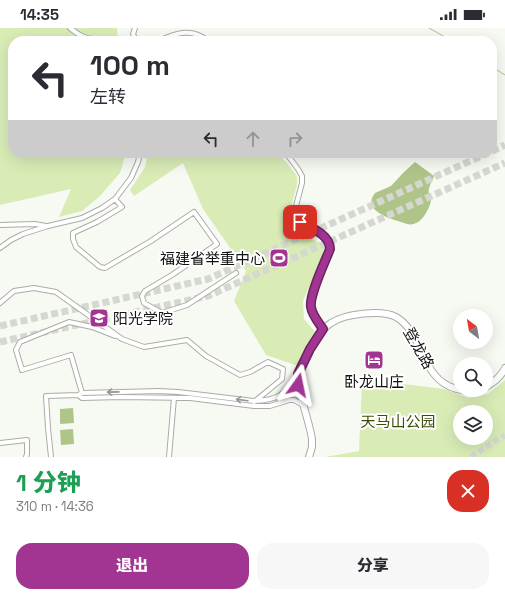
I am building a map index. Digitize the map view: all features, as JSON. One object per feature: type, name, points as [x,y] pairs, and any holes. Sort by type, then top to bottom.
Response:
[{"type":"street","points":[[70,28],[80,36]]},
{"type":"street","points":[[170,36],[188,28],[194,28],[205,36]]},
{"type":"street","points":[[0,248],[23,234],[82,218],[102,208],[115,199],[131,178],[139,158]]},
{"type":"street","points":[[290,158],[302,176],[302,184],[296,206],[295,217],[300,222],[326,238],[330,244],[330,249],[311,297],[311,308],[323,329]]},
{"type":"street","points":[[115,199],[122,207],[97,222],[73,233],[73,239],[76,247],[100,267],[105,268],[151,241],[194,212],[217,244],[146,291],[142,296],[144,303],[162,313],[181,307],[187,305],[236,273]]},
{"type":"street","points":[[0,225],[35,224],[48,226]]},
{"type":"street","points":[[0,303],[14,291],[34,288],[56,292],[122,339]]},
{"type":"street","name":"登龙路","points":[[309,457],[312,447],[312,439],[304,404],[299,390],[298,374],[310,349],[323,329],[335,320],[366,313],[391,315],[401,321],[410,330],[428,365],[437,378],[447,386],[453,388]]},
{"type":"street","points":[[204,398],[82,398],[71,355],[22,370],[16,350],[20,342],[68,322],[92,327],[144,347],[187,340],[206,356],[240,375],[250,372],[268,362],[283,369],[282,379],[254,404]]},
{"type":"street","points":[[493,383],[497,380],[505,368]]},
{"type":"street","points":[[279,400],[298,374]]},
{"type":"street","points":[[51,457],[46,396],[155,391],[178,392],[204,398],[270,406],[299,390]]},
{"type":"street","points":[[155,391],[156,397]]},
{"type":"street","points":[[169,457],[174,398]]},
{"type":"street","points":[[279,400],[294,400],[304,404]]},
{"type":"street","points":[[0,442],[27,440],[26,457]]},
{"type":"green space","points":[[0,28],[117,28],[118,36],[8,36],[8,158],[124,158],[120,173],[100,196],[82,211],[59,217],[71,189],[0,205]]},
{"type":"green space","name":"福建省举重中心","points":[[147,158],[282,158],[297,176],[297,185],[289,214],[290,229],[327,246],[303,301],[304,319],[317,334],[298,366],[266,355],[234,301],[246,271],[203,209],[183,163],[134,196],[130,190],[145,167]]},
{"type":"green space","name":"天马山公园","points":[[505,380],[505,457],[325,457],[359,451],[362,383],[404,384],[444,389],[453,392],[453,397],[493,397],[493,390]]},
{"type":"shaded area","points":[[415,162],[434,176],[429,191],[431,201],[426,214],[420,221],[407,224],[381,214],[375,210],[372,205],[372,200],[375,193],[391,186]]},
{"type":"shaded area","points":[[73,408],[74,423],[60,424],[60,409]]},
{"type":"shaded area","points":[[73,429],[74,444],[61,445],[60,430]]},
{"type":"waterway","points":[[429,28],[443,36]]},
{"type":"waterway","points":[[497,70],[505,75]]},
{"type":"tunnel","points":[[497,149],[505,145]]},
{"type":"tunnel","points":[[0,326],[208,279],[477,158]]},
{"type":"tunnel","points":[[0,342],[208,296],[505,163]]},
{"type":"tunnel","points":[[471,457],[505,435]]},
{"type":"place","name":"福建省举重中心","points":[[279,258]]},
{"type":"place","name":"阳光学院","points":[[99,318]]},
{"type":"place","name":"卧龙山庄","points":[[374,360]]},
{"type":"route","points":[[298,385],[298,374],[306,355],[323,329],[311,308],[311,297],[330,249],[330,244],[326,238],[300,222]]}]
